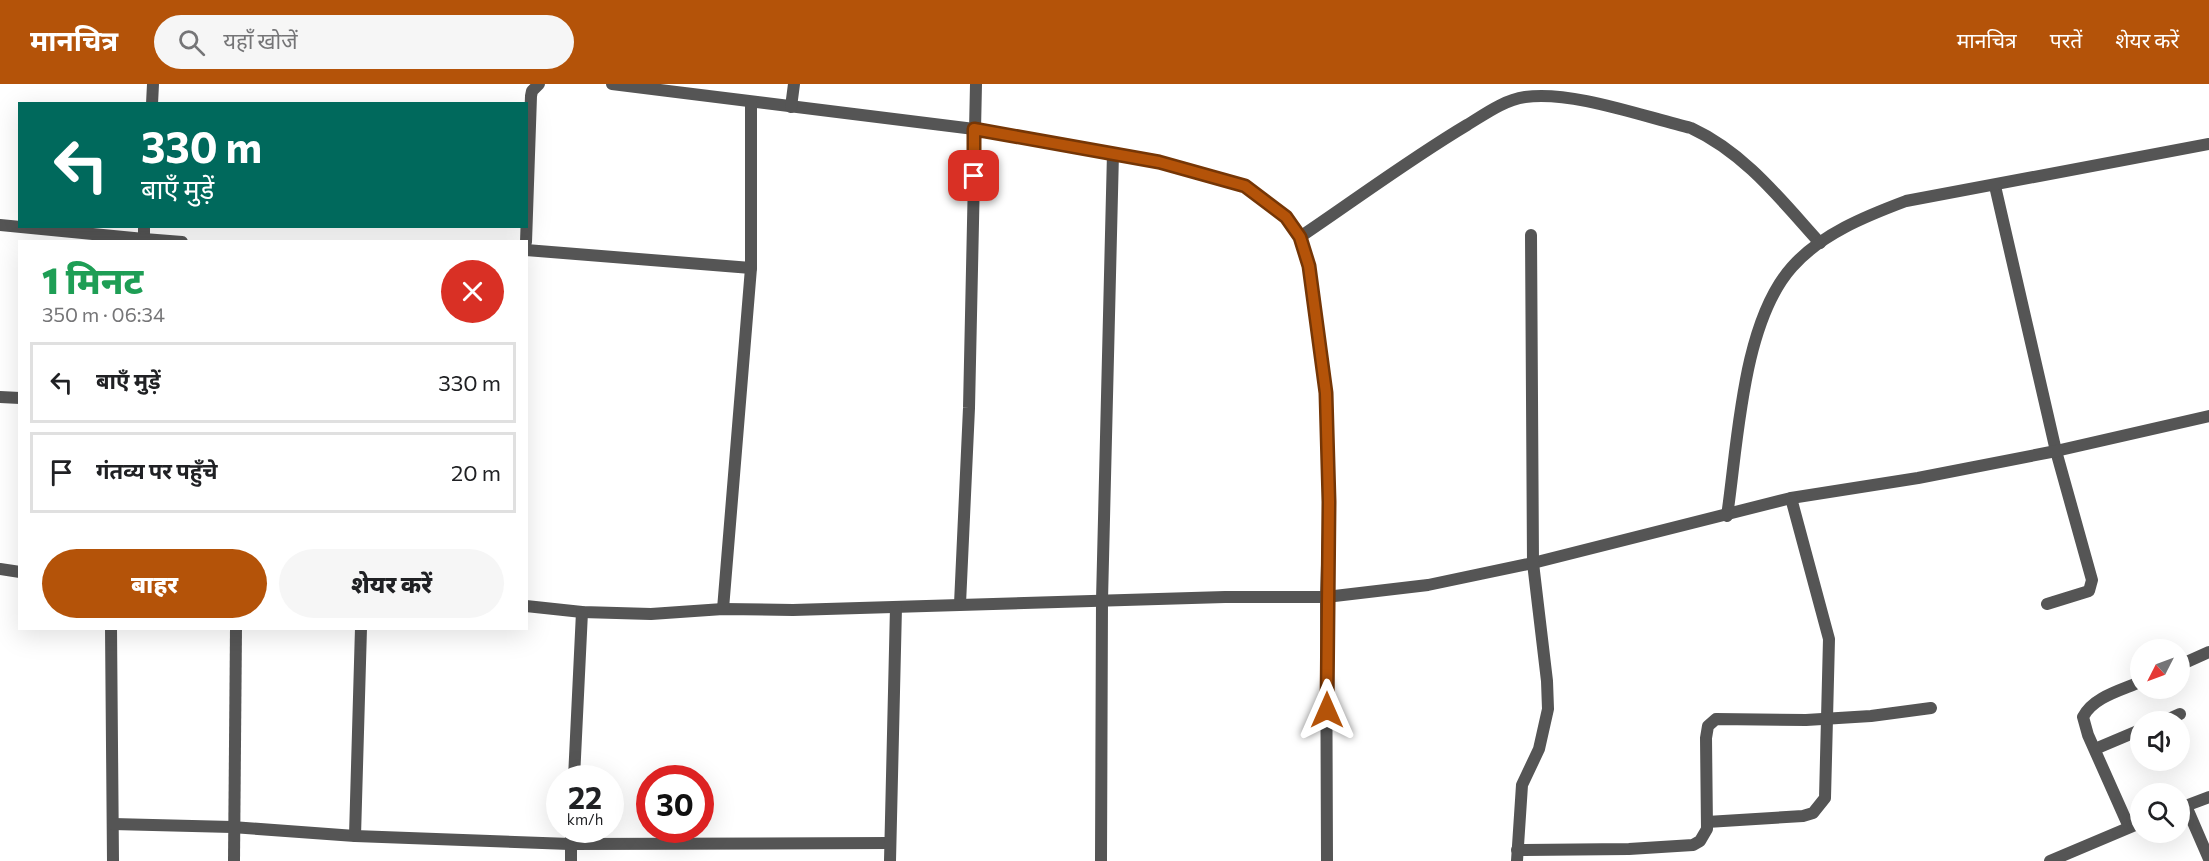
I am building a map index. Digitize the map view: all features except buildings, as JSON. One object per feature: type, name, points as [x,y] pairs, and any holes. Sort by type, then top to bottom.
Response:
[{"type":"street","points":[[152,102],[153,84]]},
{"type":"street","points":[[614,84],[751,104],[974,129],[1159,162],[1245,186],[1286,217],[1300,237],[1309,266],[1326,393],[1329,502],[1326,597],[1327,861]]},
{"type":"street","points":[[791,107],[794,84]]},
{"type":"street","points":[[960,604],[969,408],[976,84]]},
{"type":"street","points":[[528,184],[533,85]]},
{"type":"street","points":[[1300,237],[1449,135],[1500,106],[1527,97],[1548,96],[1601,106],[1691,128],[1708,136],[1752,169],[1820,243]]},
{"type":"street","points":[[723,609],[751,268],[751,104]]},
{"type":"street","points":[[1727,516],[1753,344],[1766,307],[1781,281],[1793,266],[1820,243],[1875,212],[1906,201],[2209,144]]},
{"type":"street","points":[[1101,861],[1102,600],[1113,153]]},
{"type":"street","points":[[1995,186],[2056,451],[2092,585],[2089,591],[2083,594],[2047,603]]},
{"type":"street","points":[[0,225],[18,226]]},
{"type":"street","points":[[39,228],[169,240]]},
{"type":"street","points":[[1531,235],[1533,563],[1547,681],[1548,709],[1539,749],[1522,785],[1517,855],[1692,846],[1705,836],[1707,822],[1706,738],[1712,722],[1720,718],[1828,719],[1931,708]]},
{"type":"street","points":[[528,250],[751,268]]},
{"type":"street","points":[[0,397],[18,398]]},
{"type":"street","points":[[528,606],[582,612],[651,614],[723,609],[1326,597],[1428,585],[1533,563],[1727,516],[1791,498],[1918,478],[2056,451],[2209,417]]},
{"type":"street","points":[[1707,822],[1803,816],[1813,813],[1825,798],[1829,639],[1791,498]]},
{"type":"street","points":[[0,569],[18,572]]},
{"type":"street","points":[[890,861],[896,607]]},
{"type":"street","points":[[575,765],[582,612]]},
{"type":"street","points":[[111,630],[114,861]]},
{"type":"street","points":[[234,861],[232,827],[236,630]]},
{"type":"street","points":[[355,836],[361,630]]},
{"type":"street","points":[[2190,661],[2209,652]]},
{"type":"street","points":[[2130,686],[2103,698],[2086,711],[2084,723],[2130,816]]},
{"type":"street","points":[[2095,749],[2130,734]]},
{"type":"street","points":[[2190,804],[2209,796]]},
{"type":"street","points":[[2190,822],[2209,859]]},
{"type":"street","points":[[113,824],[232,827],[355,836],[570,844],[890,843]]},
{"type":"street","points":[[2050,861],[2130,827]]},
{"type":"street","points":[[570,844],[571,861]]},
{"type":"route","points":[[974,176],[974,129],[1113,153],[1159,162],[1245,186],[1260,195],[1286,217],[1300,237],[1309,266],[1326,393],[1329,502],[1326,597],[1327,710]]}]
